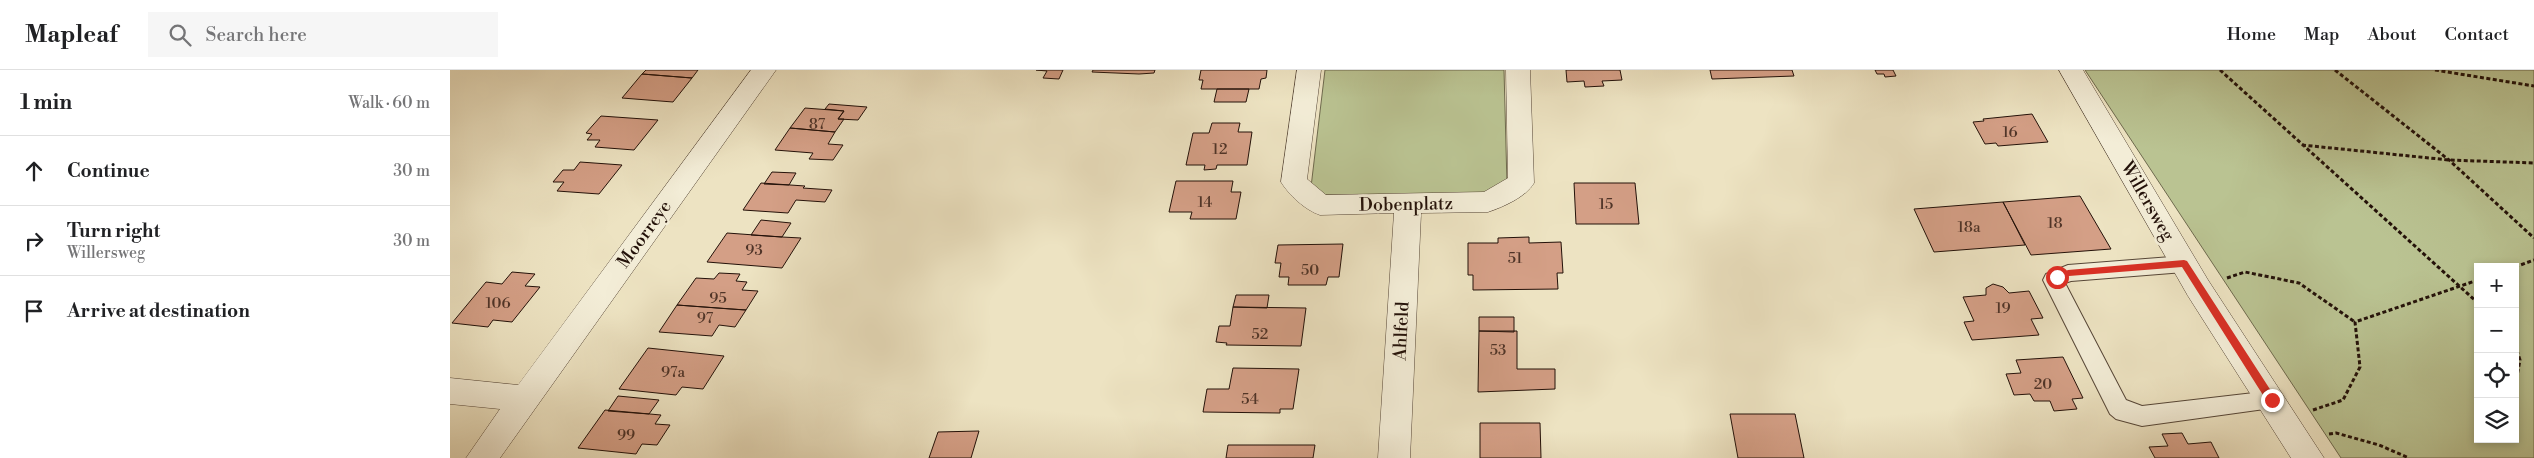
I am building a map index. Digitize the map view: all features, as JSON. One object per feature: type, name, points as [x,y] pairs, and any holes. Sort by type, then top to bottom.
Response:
[{"type":"street","name":"Moorreye","points":[[482,458],[764,70]]},
{"type":"street","name":"Dobenplatz","points":[[1309,70],[1294,182],[1320,205],[1408,205],[1488,202],[1522,183],[1518,70]]},
{"type":"street","name":"Willersweg","points":[[2072,70],[2198,288],[2290,429]]},
{"type":"street","name":"Ahlfeld","points":[[1394,458],[1408,205]]},
{"type":"street","points":[[450,391],[524,398]]},
{"type":"lane","points":[[2184,264],[2068,273],[2054,280],[2118,406],[2124,412],[2142,416],[2290,429]]},
{"type":"path","points":[[2220,70],[2474,299]]},
{"type":"path","points":[[2334,70],[2449,160],[2534,238]]},
{"type":"path","points":[[2435,70],[2534,86]]},
{"type":"path","points":[[2301,145],[2449,160],[2534,163]]},
{"type":"path","points":[[2519,266],[2534,260]]},
{"type":"path","points":[[2198,288],[2245,272],[2299,284],[2355,322],[2360,367],[2343,400],[2290,429]]},
{"type":"path","points":[[2355,322],[2474,281]]},
{"type":"path","points":[[2519,357],[2521,374],[2519,379]]},
{"type":"path","points":[[2290,429],[2336,433],[2379,445],[2409,458]]},
{"type":"green space","points":[[1325,70],[1504,70],[1507,185],[1494,194],[1323,195],[1311,187]]},
{"type":"green space","points":[[2085,70],[2534,70],[2534,458],[2341,458]]},
{"type":"building","points":[[646,70],[698,70],[692,78],[642,74]]},
{"type":"building","points":[[1036,70],[1063,70],[1059,79],[1043,78],[1047,71]]},
{"type":"building","points":[[1093,70],[1155,70],[1154,73],[1139,74],[1092,72]]},
{"type":"building","points":[[1201,70],[1267,70],[1266,78],[1261,79],[1259,89],[1201,89],[1203,80],[1199,80]]},
{"type":"building","points":[[1566,70],[1620,70],[1622,80],[1602,81],[1604,86],[1585,87],[1584,81],[1567,82]]},
{"type":"building","points":[[1710,70],[1792,70],[1794,76],[1712,79]]},
{"type":"building","points":[[1875,70],[1893,70],[1896,76],[1885,77],[1884,74],[1877,74]]},
{"type":"building","points":[[642,74],[692,78],[673,102],[622,98]]},
{"type":"building","points":[[1217,89],[1249,89],[1246,102],[1214,102]]},
{"type":"building","points":[[829,104],[867,107],[858,120],[838,119],[844,111],[825,109]]},
{"type":"building","points":[[805,108],[844,111],[838,119],[844,119],[835,132],[790,128]]},
{"type":"building","points":[[2032,114],[2048,142],[1998,146],[1996,143],[1985,144],[1973,122],[1984,121],[1983,119]]},
{"type":"building","points":[[601,116],[658,120],[634,150],[595,147],[600,140],[587,140],[592,134],[586,133]]},
{"type":"building","points":[[1212,123],[1240,123],[1238,132],[1252,132],[1247,165],[1217,165],[1216,169],[1204,170],[1205,165],[1186,165],[1193,133],[1209,133]]},
{"type":"building","points":[[790,128],[835,132],[828,144],[843,145],[833,160],[809,159],[813,153],[775,150]]},
{"type":"building","points":[[580,162],[622,165],[599,194],[557,191],[564,182],[553,182],[563,170],[574,170]]},
{"type":"building","points":[[772,172],[796,173],[789,185],[764,184]]},
{"type":"building","points":[[1176,181],[1233,181],[1231,192],[1241,192],[1236,219],[1190,219],[1192,212],[1169,212]]},
{"type":"building","points":[[761,183],[832,190],[825,202],[796,200],[788,213],[743,210]]},
{"type":"building","points":[[1574,183],[1635,183],[1639,224],[1576,224]]},
{"type":"building","points":[[2080,196],[2111,249],[2031,255],[2003,202]]},
{"type":"building","points":[[2003,202],[2025,245],[1934,252],[1914,209]]},
{"type":"building","points":[[761,220],[791,223],[782,237],[751,235]]},
{"type":"building","points":[[727,233],[801,238],[782,268],[707,262]]},
{"type":"building","points":[[1529,237],[1529,243],[1561,242],[1563,273],[1557,273],[1558,289],[1473,290],[1473,275],[1468,275],[1468,243],[1498,243],[1498,238]]},
{"type":"building","points":[[1343,244],[1339,277],[1328,277],[1326,285],[1288,285],[1289,277],[1279,277],[1281,263],[1275,263],[1278,245]]},
{"type":"building","points":[[512,272],[535,274],[525,286],[540,287],[512,322],[493,320],[488,327],[452,323],[486,282],[502,284]]},
{"type":"building","points":[[719,273],[740,274],[736,281],[747,282],[742,290],[758,291],[746,310],[677,305],[696,278],[714,279]]},
{"type":"building","points":[[1993,284],[2003,287],[2009,293],[2029,291],[2043,318],[2031,319],[2039,335],[1972,340],[1964,322],[1974,321],[1963,297],[1986,295],[1986,288]]},
{"type":"building","points":[[1236,295],[1269,295],[1267,308],[1233,307]]},
{"type":"building","points":[[677,305],[746,310],[735,327],[719,325],[712,336],[659,332]]},
{"type":"building","points":[[1233,307],[1306,308],[1301,346],[1226,345],[1227,343],[1216,342],[1219,326],[1230,326]]},
{"type":"building","points":[[1479,317],[1514,317],[1514,332],[1479,331]]},
{"type":"building","points":[[1479,331],[1517,331],[1517,369],[1555,369],[1555,389],[1478,392]]},
{"type":"building","points":[[648,348],[724,356],[703,389],[682,387],[676,395],[619,389]]},
{"type":"building","points":[[2063,357],[2083,398],[2072,399],[2077,409],[2054,411],[2050,401],[2034,401],[2030,394],[2014,395],[2006,374],[2021,373],[2016,360]]},
{"type":"building","points":[[1233,368],[1299,369],[1293,409],[1280,409],[1280,413],[1203,412],[1207,389],[1229,389]]},
{"type":"building","points":[[618,396],[659,400],[649,414],[608,411]]},
{"type":"building","points":[[605,410],[661,415],[655,424],[670,425],[657,445],[642,444],[636,454],[578,448]]},
{"type":"building","points":[[1730,414],[1795,414],[1804,458],[1738,458]]},
{"type":"building","points":[[1480,423],[1540,423],[1541,458],[1480,458]]},
{"type":"building","points":[[979,431],[971,458],[929,458],[938,432]]},
{"type":"building","points":[[2182,433],[2188,444],[2211,442],[2219,458],[2155,458],[2149,447],[2168,446],[2162,434]]},
{"type":"building","points":[[1228,445],[1315,445],[1313,458],[1226,458]]},
{"type":"route","points":[[2057,277],[2068,273],[2184,264],[2272,400]]}]
